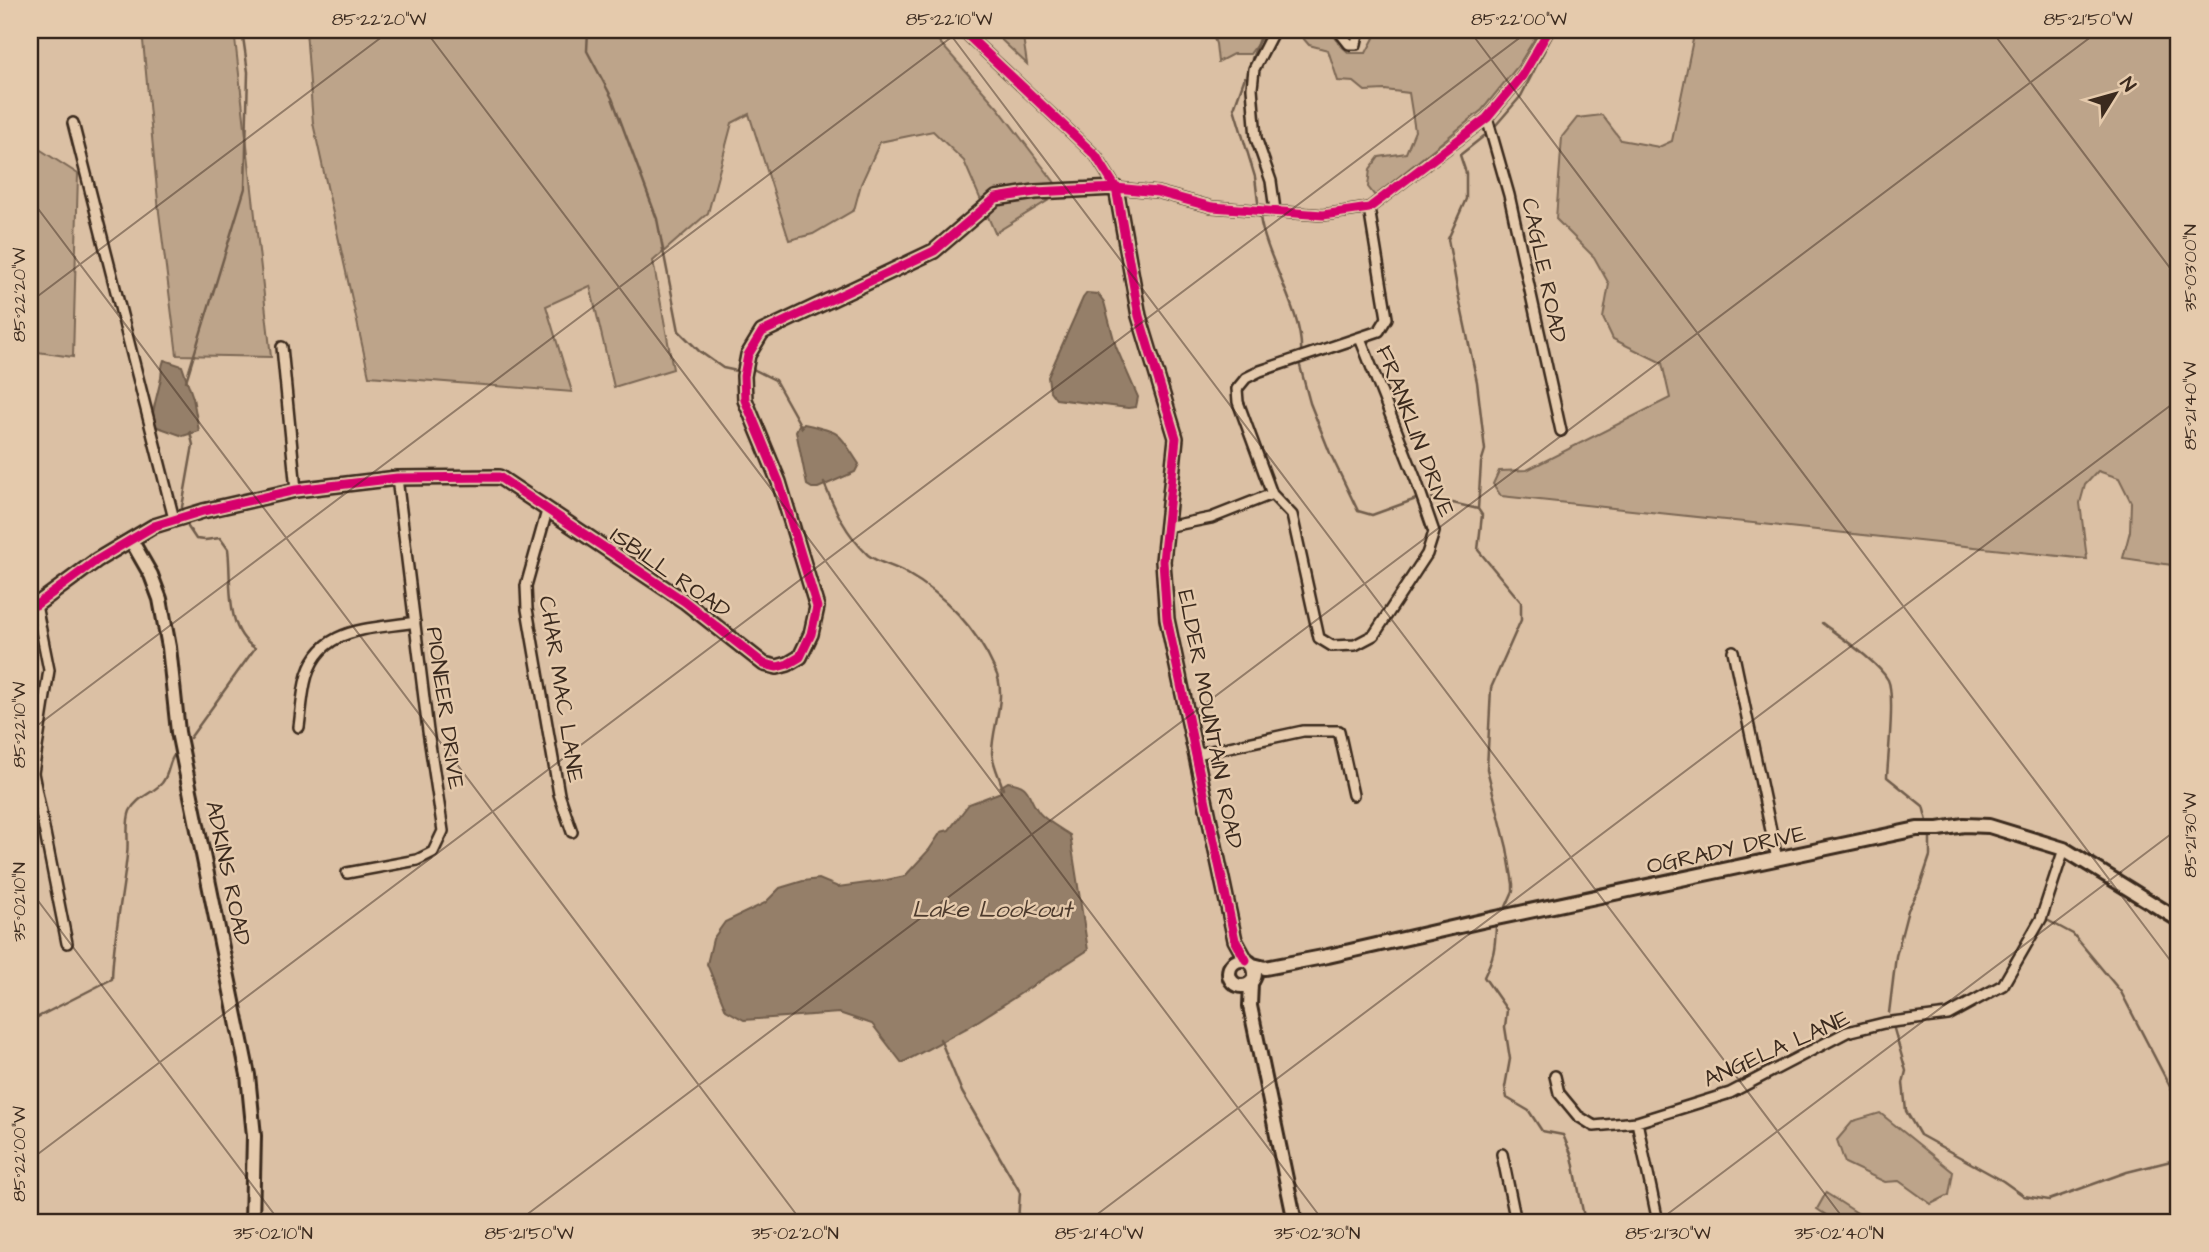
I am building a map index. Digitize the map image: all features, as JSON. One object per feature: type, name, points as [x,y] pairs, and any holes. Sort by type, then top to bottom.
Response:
[{"type":"street","name":"ELDER MOUNTAIN ROAD","points":[[962,30],[1096,156],[1116,188],[1139,316],[1176,438],[1163,561],[1167,619],[1235,940],[1250,969],[1250,1006],[1295,1222]]},
{"type":"street","points":[[1275,30],[1254,69],[1252,104],[1256,138],[1271,181],[1275,210]]},
{"type":"street","points":[[1338,30],[1349,44],[1356,44],[1359,30]]},
{"type":"street","points":[[1116,188],[1157,192],[1212,207],[1323,215],[1369,208],[1487,118],[1522,76],[1549,30]]},
{"type":"street","name":"CAGLE ROAD","points":[[1487,118],[1510,195],[1561,431]]},
{"type":"street","points":[[74,122],[174,519]]},
{"type":"street","name":"ISBILL ROAD","points":[[33,604],[97,560],[155,526],[174,519],[296,489],[397,478],[499,477],[684,601],[764,664],[777,667],[788,664],[800,657],[811,634],[817,607],[779,482],[745,400],[744,376],[748,355],[762,332],[934,251],[996,198],[1035,192],[1116,188]]},
{"type":"street","name":"FRANKLIN DRIVE","points":[[1272,494],[1292,515],[1319,638],[1332,646],[1355,645],[1374,635],[1427,554],[1434,532],[1360,338],[1379,331],[1387,318],[1369,208]]},
{"type":"street","points":[[1166,527],[1211,518],[1272,494],[1238,402],[1239,384],[1260,371],[1360,338]]},
{"type":"street","points":[[282,347],[296,489]]},
{"type":"street","name":"PIONEER DRIVE","points":[[347,873],[416,860],[433,852],[443,831],[397,478]]},
{"type":"street","name":"CHAR MAC LANE","points":[[547,511],[526,586],[527,609],[559,794],[572,832]]},
{"type":"street","name":"ADKINS ROAD","points":[[131,540],[151,575],[160,599],[169,647],[178,732],[248,1075],[254,1136],[252,1222]]},
{"type":"street","points":[[33,604],[49,670],[33,773],[67,943]]},
{"type":"street","points":[[299,727],[305,681],[323,646],[338,636],[415,622]]},
{"type":"street","points":[[1733,652],[1777,859]]},
{"type":"street","points":[[1197,754],[1303,731],[1339,731],[1353,795]]},
{"type":"street","name":"OGRADY DRIVE","points":[[1250,969],[1328,956],[1917,829],[1964,825],[2003,829],[2064,849],[2179,920]]},
{"type":"street","name":"ANGELA LANE","points":[[1555,1076],[1559,1093],[1578,1116],[1594,1126],[1637,1122],[1730,1093],[1847,1032],[1884,1023],[1945,1016],[2003,985],[2041,919],[2064,849]]},
{"type":"street","name":"ELDER MOUNTAIN ROAD","points":[[1250,969],[1229,974],[1250,1006]]},
{"type":"street","points":[[1235,985],[1244,986],[1250,969]]},
{"type":"street","points":[[1637,1122],[1658,1222]]},
{"type":"street","points":[[1502,1154],[1516,1222]]},
{"type":"street","points":[[30,1199],[34,1222]]},
{"type":"shaded area","points":[[142,30],[234,30],[271,357],[177,355],[159,212]]},
{"type":"shaded area","points":[[306,30],[921,30],[936,38],[998,108],[1062,192],[995,233],[964,161],[933,131],[880,142],[861,184],[854,210],[813,234],[789,240],[749,114],[732,123],[708,213],[653,261],[673,369],[614,387],[590,286],[546,306],[572,392],[369,376],[313,123]]},
{"type":"shaded area","points":[[991,30],[1022,30],[1027,64]]},
{"type":"shaded area","points":[[1211,30],[1267,30],[1250,54],[1233,54],[1218,62]]},
{"type":"shaded area","points":[[1296,30],[1332,30],[1338,43],[1349,53],[1366,53],[1374,38],[1374,30],[1540,30],[1518,66],[1482,110],[1375,196],[1368,187],[1370,169],[1379,157],[1406,153],[1415,131],[1409,93],[1365,91],[1354,82],[1338,81],[1328,50],[1309,45]]},
{"type":"shaded area","points":[[1695,30],[2179,30],[2179,566],[2123,558],[2130,531],[2131,502],[2119,478],[2098,471],[2085,485],[2080,503],[2087,559],[1501,496],[1493,484],[1499,471],[1527,470],[1670,398],[1662,363],[1613,339],[1603,318],[1609,284],[1594,257],[1556,219],[1562,137],[1577,118],[1602,115],[1621,140],[1659,147],[1672,141]]},
{"type":"shaded area","points":[[30,143],[78,174],[73,357],[30,351]]},
{"type":"shaded area","points":[[1880,1113],[1953,1172],[1949,1195],[1931,1204],[1899,1181],[1885,1182],[1845,1163],[1837,1140],[1853,1121]]},
{"type":"shaded area","points":[[1826,1193],[1868,1220],[1837,1222],[1817,1209]]},
{"type":"water","points":[[1087,293],[1098,294],[1104,302],[1116,347],[1138,397],[1136,407],[1056,399],[1050,391],[1048,377]]},
{"type":"water","points":[[164,360],[182,366],[193,398],[199,431],[183,436],[152,425]]},
{"type":"water","points":[[804,424],[838,435],[859,464],[855,472],[818,488],[807,485],[796,431],[799,425]]},
{"type":"water","name":"Lake Lookout","points":[[1008,782],[1025,788],[1041,814],[1070,835],[1088,950],[967,1028],[902,1063],[872,1024],[839,1013],[744,1020],[726,1010],[707,964],[713,939],[725,922],[765,903],[780,888],[803,881],[819,879],[838,887],[905,876],[929,850],[941,832],[949,830],[969,804],[1001,792],[1000,787]]},
{"type":"waterway","points":[[186,381],[245,188],[248,72],[242,30]]},
{"type":"waterway","points":[[588,30],[587,51],[612,98],[657,219],[679,331],[699,351],[723,368],[737,371]]},
{"type":"waterway","points":[[1252,59],[1262,30]]},
{"type":"waterway","points":[[1496,125],[1521,96],[1555,30]]},
{"type":"waterway","points":[[1245,77],[1234,108],[1255,177],[1258,202]]},
{"type":"waterway","points":[[1484,136],[1460,155],[1466,173],[1466,199],[1448,239],[1477,382],[1485,450],[1481,463],[1478,509],[1482,515],[1478,550],[1521,602],[1521,620],[1491,688],[1487,769],[1513,884],[1513,891],[1505,909]]},
{"type":"waterway","points":[[1260,217],[1269,250],[1297,321],[1301,353]]},
{"type":"waterway","points":[[1300,366],[1310,403],[1358,511],[1372,515],[1416,499]]},
{"type":"waterway","points":[[753,369],[775,380],[802,428]]},
{"type":"waterway","points":[[182,507],[193,445],[190,432]]},
{"type":"waterway","points":[[824,483],[842,521],[860,547],[872,558],[902,571],[934,592],[958,614],[988,655],[999,680],[1000,701],[992,753],[1003,789]]},
{"type":"waterway","points":[[1432,498],[1478,509]]},
{"type":"waterway","points":[[186,520],[196,539],[220,538],[228,549],[234,617],[245,640],[255,648],[190,738]]},
{"type":"waterway","points":[[1822,623],[1867,657],[1888,680],[1891,711],[1887,777],[1923,806],[1927,821]]},
{"type":"waterway","points":[[30,1021],[112,979],[130,811],[137,802],[162,783],[175,754]]},
{"type":"waterway","points":[[1889,1013],[1896,956],[1908,910],[1919,889],[1930,856],[1930,837]]},
{"type":"waterway","points":[[2047,920],[2073,934],[2121,992],[2179,1104]]},
{"type":"waterway","points":[[1496,926],[1493,952],[1484,977],[1507,1010],[1505,1027],[1510,1059],[1505,1087],[1507,1098],[1529,1111],[1542,1131],[1563,1135],[1572,1156],[1585,1222]]},
{"type":"waterway","points":[[1894,1029],[1906,1071],[1903,1083],[1906,1111],[1920,1135],[2003,1181],[2024,1196],[2049,1200],[2127,1172],[2179,1159]]},
{"type":"waterway","points":[[940,1039],[962,1092],[1020,1192],[1018,1222]]},
{"type":"cycle path","points":[[962,30],[1096,156],[1116,188],[1139,316],[1176,438],[1163,561],[1167,619],[1235,940],[1246,960]]},
{"type":"cycle path","points":[[30,604],[36,605],[97,560],[154,526],[203,511],[296,490],[397,478],[499,477],[684,601],[764,664],[777,667],[788,664],[800,657],[811,634],[817,607],[779,482],[745,400],[744,376],[748,355],[762,332],[934,251],[996,198],[1035,192],[1116,188],[1157,192],[1212,207],[1323,215],[1369,208],[1487,118],[1522,76],[1549,30]]}]
